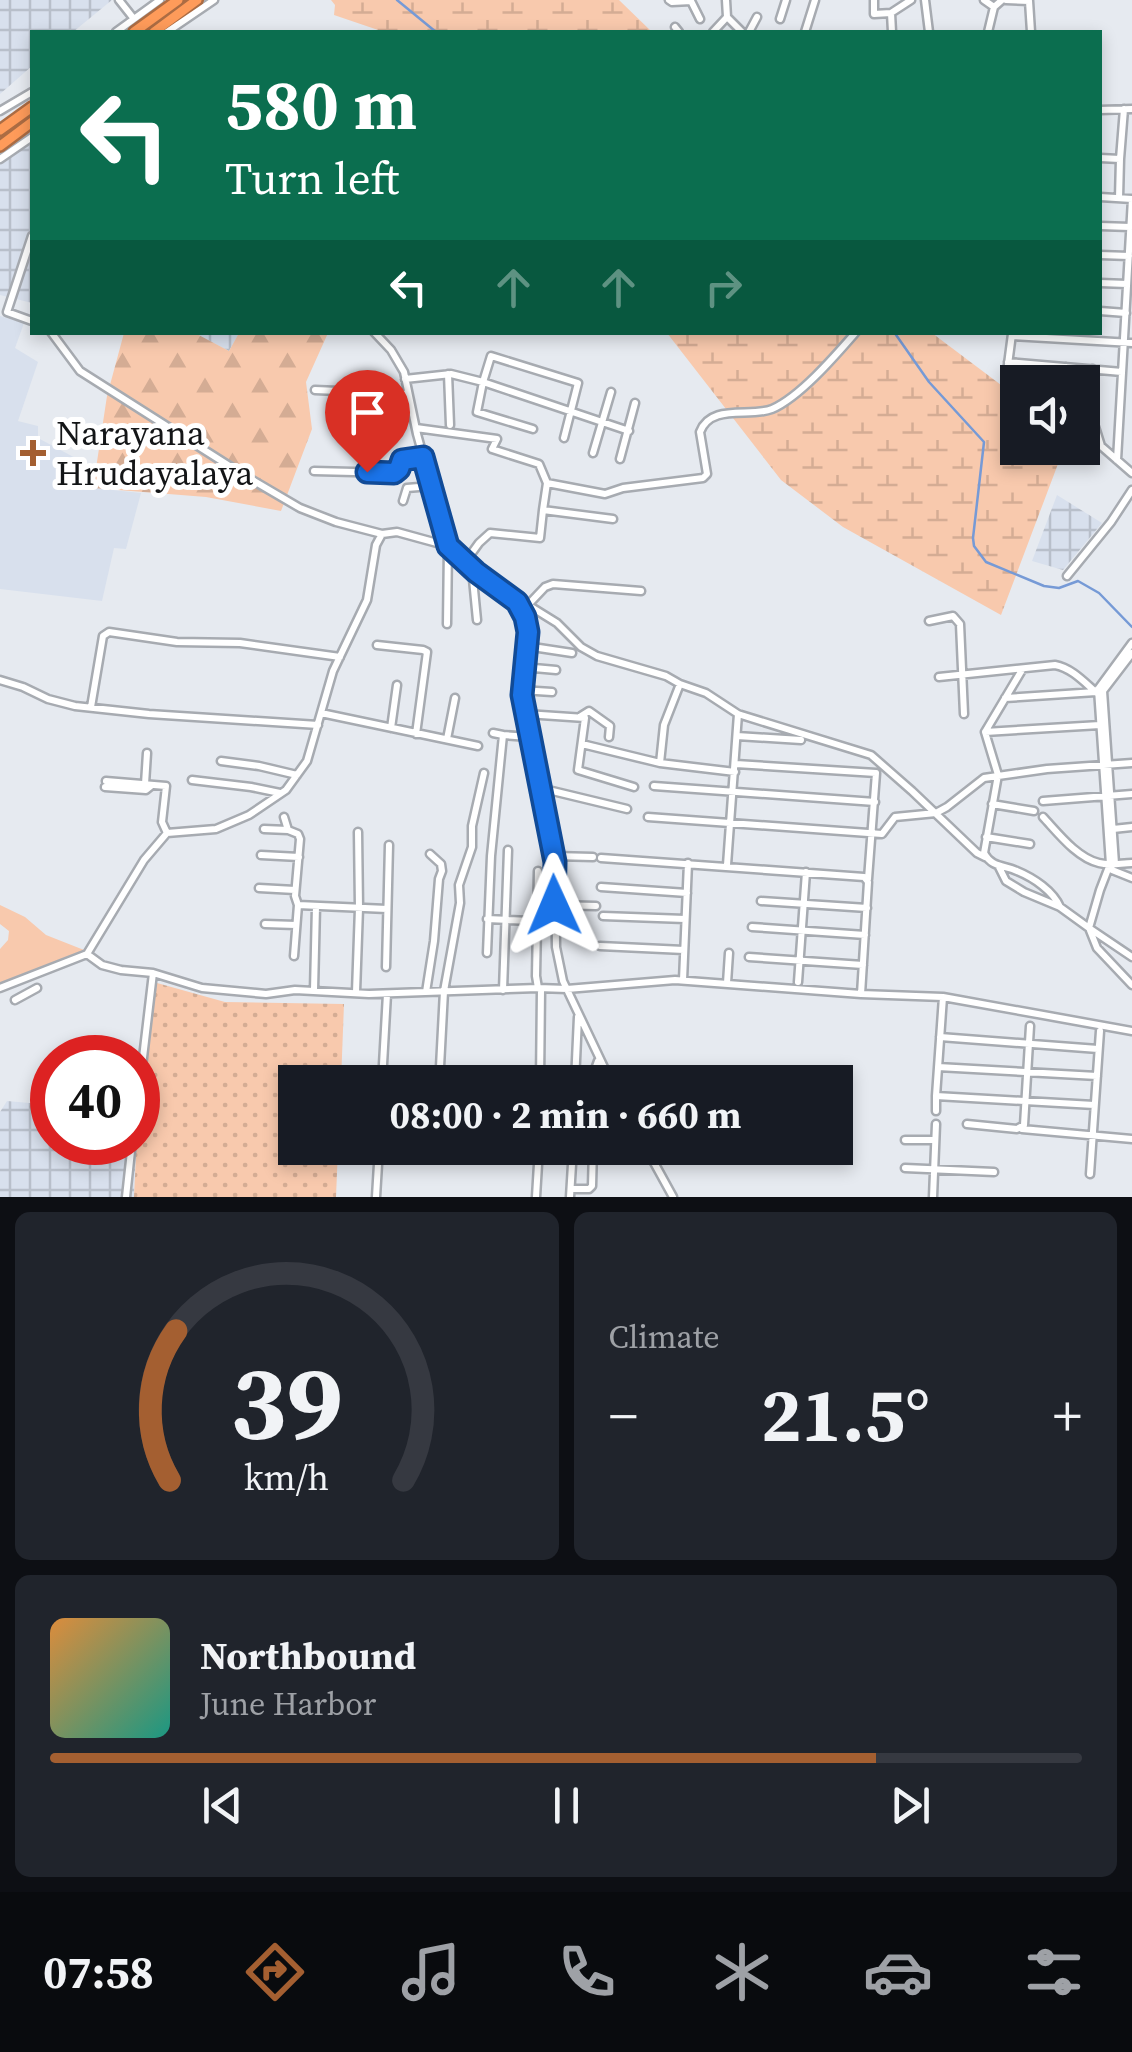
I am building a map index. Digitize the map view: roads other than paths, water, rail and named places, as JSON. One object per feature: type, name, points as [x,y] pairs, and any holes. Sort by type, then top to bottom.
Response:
[{"type":"highway","points":[[137,30],[178,0]]},
{"type":"highway","points":[[157,30],[198,0]]},
{"type":"highway","points":[[0,130],[30,108]]},
{"type":"highway","points":[[0,146],[30,124]]},
{"type":"street","points":[[120,0],[134,20]]},
{"type":"street","points":[[119,30],[160,0]]},
{"type":"street","points":[[170,30],[214,0]]},
{"type":"street","points":[[669,0],[690,2],[700,19]]},
{"type":"street","points":[[716,30],[727,17],[726,0]]},
{"type":"street","points":[[780,19],[786,0]]},
{"type":"street","points":[[806,30],[814,0]]},
{"type":"street","points":[[874,0],[874,14],[891,12],[910,0]]},
{"type":"street","points":[[925,0],[929,30]]},
{"type":"street","points":[[984,0],[994,7]]},
{"type":"street","points":[[988,30],[994,7],[1004,0],[1029,2],[1032,30]]},
{"type":"street","points":[[891,12],[892,30]]},
{"type":"street","points":[[727,17],[743,30]]},
{"type":"street","points":[[747,30],[757,17]]},
{"type":"street","points":[[0,111],[30,93]]},
{"type":"street","points":[[1102,110],[1128,109],[1119,198]]},
{"type":"street","points":[[0,159],[30,138]]},
{"type":"street","points":[[1102,158],[1120,159]]},
{"type":"street","points":[[1102,198],[1132,200],[1128,343],[1122,372],[1116,460]]},
{"type":"street","points":[[1102,226],[1130,228]]},
{"type":"street","points":[[30,242],[7,312],[30,320]]},
{"type":"street","points":[[1102,254],[1129,256]]},
{"type":"street","points":[[1102,283],[1127,284]]},
{"type":"street","points":[[1102,311],[1126,313]]},
{"type":"street","points":[[53,335],[80,371],[300,508],[382,534],[397,532],[448,546],[517,602],[557,623],[581,647],[597,656],[666,676],[706,693],[738,714],[870,756],[977,853],[1054,894],[1060,907]]},
{"type":"street","points":[[377,335],[404,372],[448,546],[447,624]]},
{"type":"street","points":[[547,483],[605,494],[623,488],[703,478],[707,467],[700,432],[706,420],[732,412],[770,410],[830,362],[853,335]]},
{"type":"street","points":[[1008,365],[1012,335]]},
{"type":"street","points":[[1025,335],[1128,343]]},
{"type":"street","points":[[533,430],[477,412],[492,356],[578,382],[564,438]]},
{"type":"street","points":[[1008,362],[1043,365]]},
{"type":"street","points":[[1100,370],[1122,372]]},
{"type":"street","points":[[405,379],[448,374],[630,431]]},
{"type":"street","points":[[448,374],[450,425]]},
{"type":"street","points":[[314,390],[408,394]]},
{"type":"street","points":[[593,453],[610,392]]},
{"type":"street","points":[[620,459],[635,403]]},
{"type":"street","points":[[416,428],[497,439],[492,449],[539,464],[547,483],[540,538],[490,534],[479,543],[469,565],[477,620]]},
{"type":"street","points":[[1100,443],[1132,472]]},
{"type":"street","points":[[314,471],[394,473],[402,460],[423,457]]},
{"type":"street","points":[[403,502],[407,488],[431,486]]},
{"type":"street","points":[[1067,576],[1132,491]]},
{"type":"street","points":[[543,510],[613,520]]},
{"type":"street","points":[[0,988],[87,954],[144,860],[166,833],[216,829],[249,815],[282,793],[307,760],[340,657],[366,600],[376,546],[382,534]]},
{"type":"street","points":[[525,607],[553,584],[641,591]]},
{"type":"street","points":[[525,607],[522,690],[554,856],[556,947],[567,989],[601,1065]]},
{"type":"street","points":[[929,621],[954,616],[959,620],[964,714]]},
{"type":"street","points":[[91,708],[103,636],[108,632],[176,642],[240,643],[340,657]]},
{"type":"street","points":[[1130,983],[1097,948],[1090,928],[1112,864],[1099,692],[1132,643]]},
{"type":"street","points":[[377,645],[427,652],[416,734]]},
{"type":"street","points":[[526,646],[572,653]]},
{"type":"street","points":[[1004,698],[1099,692],[1132,653]]},
{"type":"street","points":[[523,666],[556,670]]},
{"type":"street","points":[[939,677],[1055,666],[1065,667],[1099,692]]},
{"type":"street","points":[[985,857],[998,775],[985,732],[1022,670]]},
{"type":"street","points":[[0,680],[48,700],[91,708],[318,725]]},
{"type":"street","points":[[660,763],[664,725],[680,684]]},
{"type":"street","points":[[391,728],[397,685]]},
{"type":"street","points":[[522,690],[552,692]]},
{"type":"street","points":[[447,739],[455,698]]},
{"type":"street","points":[[526,714],[582,716],[590,710],[610,726],[609,737]]},
{"type":"street","points":[[321,713],[478,746]]},
{"type":"street","points":[[726,865],[738,714]]},
{"type":"street","points":[[582,716],[585,718],[580,772],[634,787]]},
{"type":"street","points":[[985,732],[1104,724]]},
{"type":"street","points":[[493,734],[530,737]]},
{"type":"street","points":[[487,953],[503,734]]},
{"type":"street","points":[[737,736],[801,740]]},
{"type":"street","points":[[582,744],[660,763],[876,774],[861,994]]},
{"type":"street","points":[[105,784],[146,790],[147,753]]},
{"type":"street","points":[[221,761],[296,775]]},
{"type":"street","points":[[648,818],[882,834],[894,817],[936,813],[984,778],[1132,763]]},
{"type":"street","points":[[440,1065],[444,990],[460,903],[459,885],[472,847],[472,826],[484,773]]},
{"type":"street","points":[[192,780],[282,793]]},
{"type":"street","points":[[148,784],[166,786],[162,822],[166,833]]},
{"type":"street","points":[[654,786],[875,802]]},
{"type":"street","points":[[540,788],[627,809]]},
{"type":"street","points":[[1043,800],[1132,794]]},
{"type":"street","points":[[1109,795],[1112,870],[1132,878]]},
{"type":"street","points":[[992,804],[1034,811]]},
{"type":"street","points":[[284,817],[288,830]]},
{"type":"street","points":[[1043,817],[1091,860],[1132,862]]},
{"type":"street","points":[[1113,829],[1132,827]]},
{"type":"street","points":[[264,829],[295,831],[300,839],[294,956]]},
{"type":"street","points":[[356,992],[358,832]]},
{"type":"street","points":[[986,837],[1030,844]]},
{"type":"street","points":[[386,967],[389,846]]},
{"type":"street","points":[[503,990],[508,850]]},
{"type":"street","points":[[426,992],[442,871],[442,864],[430,854]]},
{"type":"street","points":[[261,855],[299,857]]},
{"type":"street","points":[[554,856],[726,865],[864,876],[868,880]]},
{"type":"street","points":[[683,980],[688,863]]},
{"type":"street","points":[[999,867],[1003,878],[1060,907],[1132,959],[1130,983]]},
{"type":"street","points":[[538,870],[536,976],[541,990],[540,1065]]},
{"type":"street","points":[[798,982],[806,872]]},
{"type":"street","points":[[601,887],[687,893]]},
{"type":"street","points":[[259,888],[295,890]]},
{"type":"street","points":[[761,901],[867,908]]},
{"type":"street","points":[[554,905],[596,906]]},
{"type":"street","points":[[298,906],[387,909]]},
{"type":"street","points":[[314,990],[316,906]]},
{"type":"street","points":[[603,916],[685,919]]},
{"type":"street","points":[[487,919],[554,922]]},
{"type":"street","points":[[265,924],[296,925]]},
{"type":"street","points":[[752,927],[865,935]]},
{"type":"street","points":[[600,946],[684,950]]},
{"type":"street","points":[[727,984],[729,952]]},
{"type":"street","points":[[87,954],[121,970],[154,973],[202,988],[266,994],[295,990],[388,994],[567,989],[683,980],[942,998],[1132,1031]]},
{"type":"street","points":[[749,956],[863,964]]},
{"type":"street","points":[[146,1035],[154,973]]},
{"type":"street","points":[[15,1000],[36,988]]},
{"type":"street","points":[[383,1065],[388,994]]},
{"type":"street","points":[[936,1111],[942,998]]},
{"type":"street","points":[[575,1065],[579,1016]]},
{"type":"street","points":[[1021,1128],[1030,1026]]},
{"type":"street","points":[[1090,1174],[1100,1031]]},
{"type":"street","points":[[940,1038],[1098,1049]]},
{"type":"street","points":[[596,1065],[598,1060]]},
{"type":"street","points":[[938,1066],[1097,1076]]},
{"type":"street","points":[[936,1096],[1094,1105]]},
{"type":"street","points":[[933,1197],[936,1124]]},
{"type":"street","points":[[967,1124],[1132,1139]]},
{"type":"street","points":[[905,1140],[936,1140]]},
{"type":"street","points":[[126,1197],[129,1165]]},
{"type":"street","points":[[376,1197],[378,1165]]},
{"type":"street","points":[[536,1197],[537,1165]]},
{"type":"street","points":[[573,1165],[572,1193],[592,1186],[592,1165]]},
{"type":"street","points":[[655,1165],[672,1197]]},
{"type":"street","points":[[905,1168],[994,1172]]},
{"type":"waterway","points":[[397,0],[434,30]]},
{"type":"waterway","points":[[896,335],[929,382],[984,442],[973,538],[986,562],[1044,586],[1059,588],[1078,581],[1099,593],[1132,627]]},
{"type":"place","name":"Narayana Hrudayalaya","points":[[33,453]]}]
